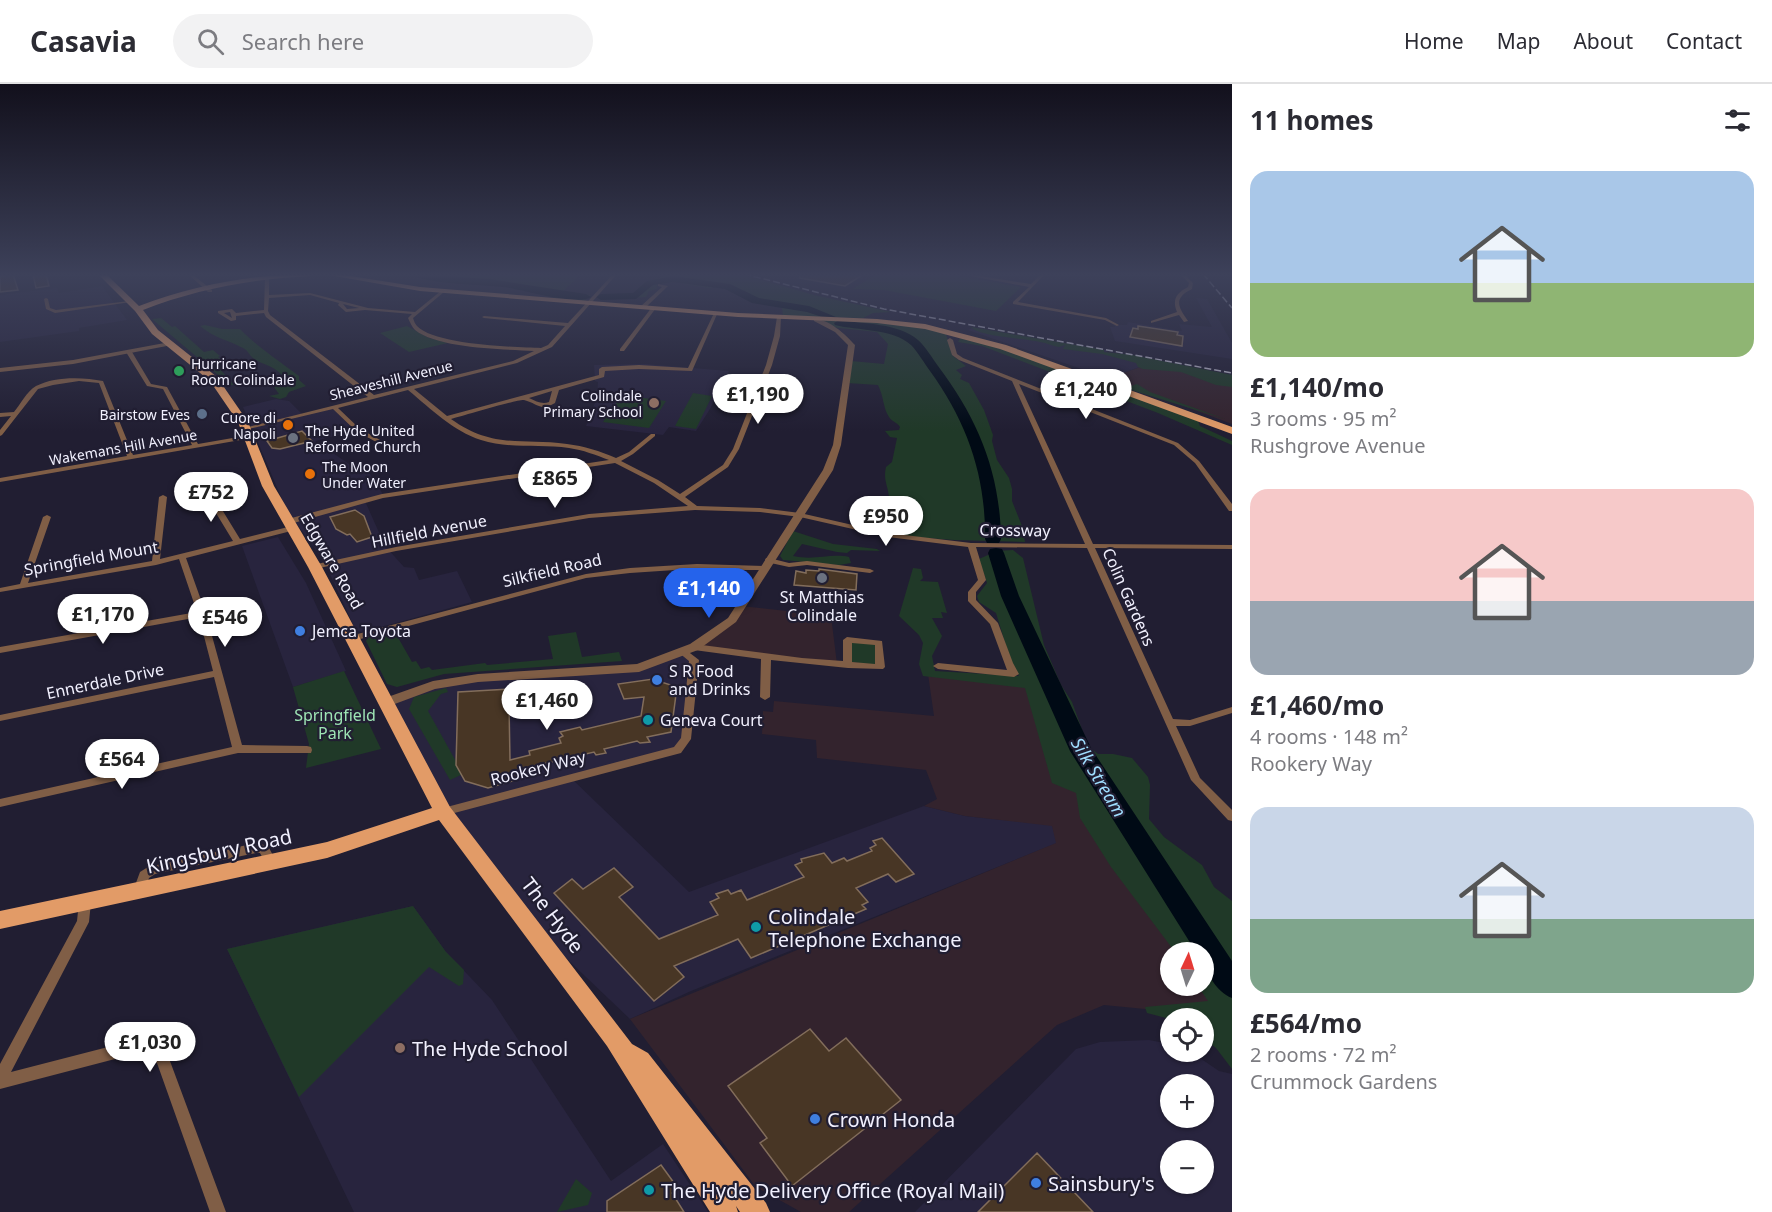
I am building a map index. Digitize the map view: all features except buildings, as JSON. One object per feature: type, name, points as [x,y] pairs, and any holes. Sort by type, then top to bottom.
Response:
[{"type":"main road","points":[[152,327],[170,344]]},
{"type":"main road","points":[[907,327],[1003,347],[1230,428]]},
{"type":"main road","name":"Edgware Road","points":[[170,344],[214,380],[248,433],[268,486],[315,567],[443,812]]},
{"type":"main road","name":"Kingsbury Road","points":[[0,920],[327,850],[443,812]]},
{"type":"main road","name":"The Hyde","points":[[443,812],[622,1048],[725,1212]]},
{"type":"main road","name":"The Hyde","points":[[622,1048],[640,1061],[757,1212]]},
{"type":"street","points":[[282,327],[372,397]]},
{"type":"street","points":[[415,327],[438,339],[543,350]]},
{"type":"street","name":"Sheaveshill Avenue","points":[[248,433],[334,407],[515,362],[543,350],[566,327]]},
{"type":"street","points":[[622,350],[640,327]]},
{"type":"street","points":[[448,418],[602,376],[602,369],[639,367],[690,369],[710,327]]},
{"type":"street","points":[[681,497],[726,466],[736,449],[769,365],[778,327]]},
{"type":"street","points":[[387,702],[433,685],[477,678],[639,668],[694,647],[732,620],[828,470],[837,445],[852,345],[829,327]]},
{"type":"street","points":[[133,351],[155,342],[158,335]]},
{"type":"street","points":[[951,335],[958,358],[1176,444],[1197,462],[1232,509]]},
{"type":"street","points":[[0,370],[71,363],[170,344]]},
{"type":"street","points":[[133,351],[149,385],[165,388],[196,447]]},
{"type":"street","points":[[0,434],[34,389],[79,379],[99,381],[131,458]]},
{"type":"street","name":"Colin Gardens","points":[[1014,379],[1196,780],[1232,818]]},
{"type":"street","points":[[409,388],[471,434],[488,441],[581,448],[616,461],[681,497],[695,508]]},
{"type":"street","points":[[1019,390],[1036,388]]},
{"type":"street","points":[[525,398],[547,406],[552,402],[556,389]]},
{"type":"street","points":[[334,407],[358,430],[391,448]]},
{"type":"street","points":[[0,415],[15,414]]},
{"type":"street","name":"Wakemans Hill Avenue","points":[[0,480],[196,447],[248,433]]},
{"type":"street","points":[[616,461],[631,453],[653,435]]},
{"type":"street","name":"Springfield Mount","points":[[0,590],[182,557],[238,543],[382,496],[616,461]]},
{"type":"street","points":[[206,490],[238,543]]},
{"type":"street","points":[[156,563],[163,497]]},
{"type":"street","name":"Hillfield Avenue","points":[[315,567],[396,549],[589,516],[695,508],[760,510],[800,515]]},
{"type":"street","name":"Crossway","points":[[800,515],[888,534],[975,545],[1089,544],[1232,547]]},
{"type":"street","points":[[23,586],[46,516]]},
{"type":"street","points":[[938,666],[1014,674],[994,622],[972,601],[972,592],[982,580],[975,545]]},
{"type":"street","points":[[182,557],[202,614],[238,749]]},
{"type":"street","name":"Silkfield Road","points":[[353,638],[586,576],[621,570],[807,563],[870,571]]},
{"type":"street","points":[[0,650],[202,614]]},
{"type":"street","points":[[694,647],[848,665]]},
{"type":"street","name":"Rookery Way","points":[[443,812],[485,799],[677,750],[686,740],[694,660],[683,652]]},
{"type":"street","points":[[765,697],[766,657]]},
{"type":"street","name":"Ennerdale Drive","points":[[0,718],[217,673]]},
{"type":"street","points":[[1169,722],[1190,723],[1232,710]]},
{"type":"street","points":[[0,803],[238,749],[307,750]]},
{"type":"street","points":[[0,1080],[83,922],[85,902]]},
{"type":"street","points":[[0,1080],[139,1046],[162,1058],[218,1212]]},
{"type":"shaded area","points":[[0,327],[87,327],[79,328],[79,331],[0,342]]},
{"type":"shaded area","points":[[1110,327],[1156,327],[1182,331],[1180,327],[1223,327],[1232,343],[1232,359],[1115,341]]},
{"type":"shaded area","points":[[972,328],[1033,340],[1108,350],[1106,352],[1152,363],[1108,378],[968,330]]},
{"type":"shaded area","points":[[1152,363],[1232,383],[1232,424],[1109,378]]},
{"type":"shaded area","name":"Colindale Primary School","points":[[645,364],[729,371],[696,431],[669,427],[663,435],[586,426],[597,397],[598,382],[595,381],[594,365]]},
{"type":"shaded area","points":[[276,399],[289,401],[303,415],[334,407],[358,430],[315,441],[352,466],[370,474],[384,496],[365,501],[385,546],[404,567],[414,568],[419,580],[457,571],[472,602],[363,632],[356,631],[324,561],[287,511],[243,407]]},
{"type":"shaded area","points":[[278,537],[306,583],[346,671],[293,687],[242,546]]},
{"type":"shaded area","points":[[741,606],[831,616],[837,664],[694,647],[732,620]]},
{"type":"shaded area","points":[[684,652],[695,659],[686,741],[678,750],[571,778],[689,892],[924,806],[965,816],[1052,825],[1057,843],[691,991],[630,1019],[521,915],[446,821],[387,702],[432,685],[639,667]]},
{"type":"shaded area","points":[[928,674],[1030,686],[1181,942],[1160,942],[1160,996],[1214,996],[1220,1002],[1145,1009],[1104,1005],[1057,1025],[849,1212],[801,1212],[756,1187],[630,1019],[1056,843],[1052,826],[965,816],[924,806],[937,799],[926,770],[817,758],[816,740],[762,734],[763,711],[773,712],[774,701],[934,716]]},
{"type":"shaded area","name":"The Hyde School","points":[[413,906],[446,952],[492,1000],[611,1181],[663,1144],[708,1212],[354,1212],[227,949]]},
{"type":"shaded area","points":[[1149,1040],[1160,1042],[1160,1062],[1206,1062],[1219,1071],[1232,1074],[1232,1212],[915,1212],[1076,1049],[1100,1042]]},
{"type":"green space","points":[[161,327],[176,327],[204,352],[213,350],[230,366],[220,369],[234,385],[230,385]]},
{"type":"green space","points":[[201,327],[240,329],[299,376],[299,380],[306,386],[289,392],[286,397],[280,399],[269,396],[279,394],[271,383],[282,375],[253,358],[245,349]]},
{"type":"green space","points":[[408,327],[429,338],[448,343],[409,352],[380,333]]},
{"type":"green space","points":[[830,327],[919,327],[946,334],[952,355],[966,366],[956,370],[962,375],[960,379],[969,383],[984,410],[993,435],[992,441],[997,460],[1009,478],[1012,501],[1022,526],[1025,542],[888,535],[869,530],[870,522],[889,497],[885,472],[886,467],[892,462],[897,438],[890,437],[885,431],[899,430],[900,427],[887,414],[878,385],[847,383],[851,361],[884,364],[888,344],[877,332]]},
{"type":"green space","points":[[971,327],[1232,375],[1232,387],[1216,385],[1181,372],[1143,369],[1136,363],[1102,354],[1063,349],[1065,345],[1059,347],[1043,342],[992,335]]},
{"type":"green space","points":[[960,338],[996,346],[1198,421],[1200,426],[1232,441],[1232,445],[1158,413],[982,346],[958,342]]},
{"type":"green space","points":[[1137,384],[1150,392],[1225,419],[1125,388]]},
{"type":"green space","points":[[693,393],[712,396],[696,429],[675,426]]},
{"type":"green space","points":[[622,395],[666,401],[649,428],[603,422]]},
{"type":"green space","points":[[793,531],[833,544],[880,551],[851,550],[847,553],[802,544],[793,556],[808,558],[842,556],[849,557],[851,563],[839,565],[783,560],[780,556]]},
{"type":"green space","points":[[1013,550],[1023,558],[1044,645],[1061,685],[1072,702],[1088,746],[1098,754],[1132,758],[1148,777],[1150,785],[1149,819],[1164,837],[1202,865],[1214,887],[1232,901],[1232,1069],[1214,1046],[1214,1008],[1160,1008],[1160,1016],[1147,1013],[1145,1007],[1208,1001],[1205,996],[1214,996],[1214,942],[1167,942],[1111,867],[1080,818],[1076,793],[1052,783],[1025,688],[923,676],[919,664],[923,643],[919,635],[899,616],[913,568],[921,569],[923,578],[920,581],[938,582],[947,613],[941,612],[943,618],[932,618],[942,636],[932,656],[935,671],[1019,676],[1011,662],[996,613],[979,602],[977,596],[987,583],[979,559],[997,551]]},
{"type":"green space","points":[[408,627],[409,630],[396,634],[412,662],[416,661],[421,669],[429,667],[432,670],[485,663],[487,665],[553,659],[548,636],[576,632],[582,657],[619,652],[622,661],[444,674],[397,687],[387,684],[366,641],[368,637]]},
{"type":"green space","points":[[850,642],[875,644],[878,665],[852,662]]},
{"type":"green space","name":"Springfield Park","points":[[344,671],[381,749],[306,768],[309,744],[293,687]]},
{"type":"green space","points":[[446,688],[448,692],[441,694],[428,711],[463,774],[450,780],[409,709],[414,697]]},
{"type":"green space","points":[[413,906],[446,952],[464,970],[463,984],[459,986],[429,967],[299,1097],[227,949]]},
{"type":"green space","points":[[576,1179],[592,1193],[588,1205],[557,1212]]},
{"type":"waterway","name":"Silk Stream","points":[[861,327],[893,332],[914,342],[949,389],[980,449],[993,507],[993,539]]},
{"type":"waterway","name":"Silk Stream","points":[[996,553],[1010,596],[1081,751],[1232,985]]},
{"type":"railway","points":[[980,327],[1232,373]]},
{"type":"place","name":"Hurricane Room Colindale","points":[[179,371]]},
{"type":"place","name":"Colindale Primary School","points":[[654,403]]},
{"type":"place","name":"Bairstow Eves","points":[[202,414]]},
{"type":"place","name":"Cuore di Napoli","points":[[288,425]]},
{"type":"place","name":"The Hyde United Reformed Church","points":[[293,438]]},
{"type":"place","name":"The Moon Under Water","points":[[310,474]]},
{"type":"place","name":"St Matthias Colindale","points":[[822,578]]},
{"type":"place","name":"Jemca Toyota","points":[[300,631]]},
{"type":"place","name":"S R Food and Drinks","points":[[657,680]]},
{"type":"place","name":"Geneva Court","points":[[648,720]]},
{"type":"place","name":"Colindale Telephone Exchange","points":[[756,927]]},
{"type":"place","name":"The Hyde School","points":[[400,1048]]},
{"type":"place","name":"Crown Honda","points":[[815,1119]]},
{"type":"place","name":"Sainsbury's","points":[[1036,1183]]},
{"type":"place","name":"The Hyde Delivery Office (Royal Mail)","points":[[649,1190]]}]
